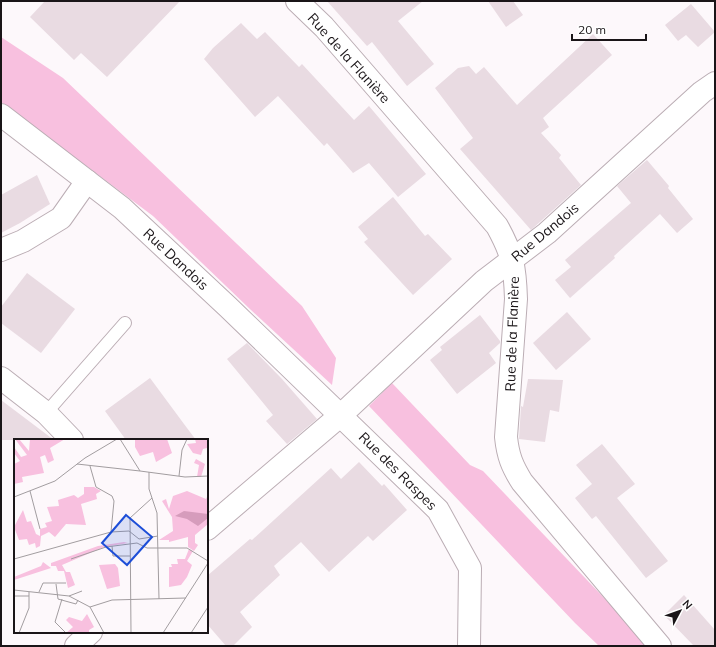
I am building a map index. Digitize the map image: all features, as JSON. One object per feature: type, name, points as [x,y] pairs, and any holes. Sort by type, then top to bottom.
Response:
[{"type":"street","name":"Rue de la Flanière","points":[[297,1],[324,27],[497,226],[513,259],[516,278],[516,299],[506,437],[508,453],[513,468],[522,482],[660,646]]},
{"type":"street","name":"Rue Dandois","points":[[208,528],[341,415],[484,281],[547,233],[702,92],[715,83]]},
{"type":"street","name":"Rue Dandois","points":[[1,115],[122,208],[341,415]]},
{"type":"street","points":[[1,250],[23,241],[61,218],[87,181]]},
{"type":"street","points":[[1,378],[46,413],[71,439]]},
{"type":"street","name":"Rue des Raspes","points":[[341,415],[438,510],[470,568],[469,646]]},
{"type":"street","points":[[76,646],[90,633]]},
{"type":"lane","points":[[46,413],[125,323]]},
{"type":"shaded area","points":[[1,37],[63,78],[302,306],[336,358],[332,385],[153,216],[1,102]]},
{"type":"shaded area","points":[[392,383],[470,465],[483,471],[650,646],[599,646],[575,623],[369,406]]},
{"type":"building","points":[[45,1],[180,1],[107,77],[81,53],[74,60],[30,17]]},
{"type":"building","points":[[327,1],[423,1],[398,21],[434,64],[407,86],[372,42],[367,46]]},
{"type":"building","points":[[488,1],[513,1],[523,15],[506,27]]},
{"type":"building","points":[[691,4],[715,32],[698,47],[686,35],[678,41],[665,25]]},
{"type":"building","points":[[241,23],[257,39],[265,32],[299,67],[302,64],[354,120],[369,106],[426,174],[398,197],[369,163],[353,173],[327,143],[324,146],[278,96],[255,117],[204,59],[213,48]]},
{"type":"building","points":[[593,34],[612,55],[543,118],[549,127],[541,133],[561,155],[559,158],[581,185],[531,230],[460,149],[473,138],[435,88],[458,68],[469,66],[476,74],[484,67],[517,105]]},
{"type":"building","points":[[647,160],[669,186],[668,188],[693,219],[677,233],[660,214],[614,256],[615,258],[570,298],[555,280],[571,267],[565,260],[631,203],[617,186]]},
{"type":"building","points":[[37,175],[50,204],[1,233],[1,195]]},
{"type":"building","points":[[393,197],[425,236],[428,234],[452,259],[413,295],[364,242],[368,239],[358,227]]},
{"type":"building","points":[[27,273],[75,309],[41,353],[1,323],[1,307]]},
{"type":"building","points":[[567,312],[591,339],[556,370],[533,343]]},
{"type":"building","points":[[480,315],[500,341],[500,343],[489,353],[496,363],[457,394],[430,360],[442,350],[440,347]]},
{"type":"building","points":[[247,343],[282,379],[317,419],[287,444],[266,421],[273,415],[227,359]]},
{"type":"building","points":[[150,378],[195,439],[125,439],[105,411]]},
{"type":"building","points":[[528,379],[563,380],[559,412],[550,410],[545,442],[519,439],[521,406],[523,407]]},
{"type":"building","points":[[1,400],[53,439],[14,439],[1,440]]},
{"type":"building","points":[[602,444],[635,484],[617,498],[668,561],[646,578],[596,516],[592,519],[575,498],[592,484],[576,465]]},
{"type":"building","points":[[359,462],[382,486],[384,484],[407,510],[373,541],[368,536],[329,572],[301,542],[274,566],[280,575],[240,612],[252,627],[233,646],[226,646],[208,625],[208,575],[250,539],[252,540],[331,468],[341,479]]},
{"type":"building","points":[[684,595],[715,630],[715,646],[694,646],[664,615]]}]
